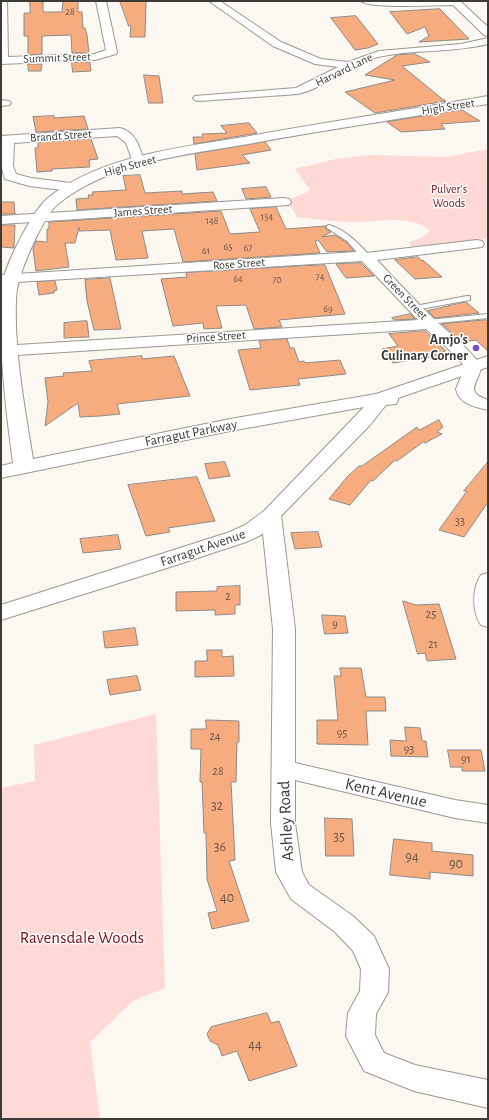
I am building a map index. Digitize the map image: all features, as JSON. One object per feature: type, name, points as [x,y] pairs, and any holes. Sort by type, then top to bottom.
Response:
[{"type":"street","points":[[2,1],[2,61]]},
{"type":"street","name":"Summit Street","points":[[2,61],[95,57],[112,52],[101,1]]},
{"type":"street","points":[[214,1],[277,44],[319,62],[351,65]]},
{"type":"street","points":[[366,1],[394,3],[454,1],[488,33]]},
{"type":"street","name":"Harvard Lane","points":[[199,98],[298,91],[309,87],[351,65],[379,54],[472,45],[488,41]]},
{"type":"street","name":"High Street","points":[[24,468],[5,350],[7,279],[39,217],[51,202],[71,187],[99,174],[138,162],[249,140],[488,100]]},
{"type":"street","name":"Brandt Street","points":[[4,139],[120,132],[132,142],[138,162]]},
{"type":"street","points":[[4,139],[4,166],[10,176],[29,182],[71,187]]},
{"type":"street","name":"James Street","points":[[1,220],[284,202]]},
{"type":"street","name":"Rose Street","points":[[7,279],[366,257],[477,244]]},
{"type":"street","name":"Green Street","points":[[366,257],[429,323],[463,354],[477,372],[465,391],[468,397],[481,404],[488,405]]},
{"type":"street","name":"Prince Street","points":[[5,350],[429,323]]},
{"type":"street","points":[[381,399],[400,400],[421,398],[477,372]]},
{"type":"street","name":"Farragut Parkway","points":[[1,472],[202,430],[381,399]]},
{"type":"street","name":"Farragut Avenue","points":[[1,613],[238,537],[253,530],[271,515],[363,421],[381,399]]},
{"type":"street","name":"Ashley Road","points":[[271,515],[284,629],[284,823],[289,872],[300,892],[344,924],[364,944],[375,970],[374,992],[362,1013],[360,1036],[374,1062],[414,1078],[488,1094]]},
{"type":"street","points":[[488,579],[485,589],[486,612],[488,620]]},
{"type":"street","name":"Kent Avenue","points":[[284,769],[454,809],[488,814]]},
{"type":"lane","points":[[329,227],[342,233],[354,243],[366,257]]},
{"type":"lane","points":[[415,308],[467,298]]},
{"type":"lane","points":[[429,323],[488,316]]},
{"type":"green space","name":"Pulver's Woods","points":[[488,149],[488,238],[451,245],[413,249],[409,242],[421,238],[430,231],[422,225],[413,222],[393,220],[346,222],[297,217],[287,200],[310,190],[295,169],[336,159],[369,155],[446,157]]},
{"type":"green space","name":"Ravensdale Woods","points":[[156,714],[165,988],[133,1001],[90,1042],[100,1119],[1,1119],[1,788],[35,781],[34,745]]},
{"type":"building","points":[[30,1],[43,2],[43,12],[62,12],[63,1],[78,1],[78,12],[82,12],[83,28],[85,28],[87,35],[89,53],[72,53],[71,35],[42,36],[42,54],[28,55],[28,36],[24,36],[24,13],[30,13]]},
{"type":"building","points":[[120,1],[146,1],[145,37],[130,37],[131,26],[129,26]]},
{"type":"building","points":[[440,9],[469,39],[419,42],[429,36],[425,27],[407,34],[390,12]]},
{"type":"building","points":[[356,16],[378,44],[368,48],[355,50],[331,18]]},
{"type":"building","points":[[415,54],[430,62],[402,66],[440,98],[446,101],[375,113],[345,92],[395,80],[365,75],[397,55]]},
{"type":"building","points":[[72,62],[90,62],[91,71],[73,72]]},
{"type":"building","points":[[28,64],[42,64],[41,71],[29,71]]},
{"type":"building","points":[[144,75],[159,76],[163,103],[149,103]]},
{"type":"building","points":[[462,110],[480,121],[441,124],[445,129],[401,132],[387,122]]},
{"type":"building","points":[[54,116],[54,118],[84,116],[88,129],[36,132],[33,117]]},
{"type":"building","points":[[249,123],[257,133],[194,144],[193,137],[203,137],[202,134],[227,133],[221,126]]},
{"type":"building","points":[[91,139],[98,159],[89,160],[90,167],[52,169],[52,171],[37,172],[35,148],[38,148],[38,143]]},
{"type":"building","points":[[265,142],[271,150],[242,155],[250,163],[197,170],[195,154]]},
{"type":"building","points":[[140,175],[145,193],[182,191],[182,194],[213,192],[217,201],[77,210],[76,199],[89,198],[88,195],[93,195],[92,192],[126,190],[123,176]]},
{"type":"building","points":[[266,187],[271,197],[246,199],[242,189]]},
{"type":"building","points":[[1,202],[14,202],[15,214],[1,214]]},
{"type":"building","points":[[276,207],[286,229],[326,226],[326,229],[331,232],[322,237],[335,235],[346,242],[354,251],[327,252],[318,240],[315,241],[320,253],[183,262],[174,229],[142,231],[148,258],[116,260],[110,230],[79,231],[79,227],[75,243],[65,243],[69,267],[36,271],[33,249],[36,241],[47,242],[47,229],[49,229],[49,222],[221,211],[230,234],[260,232],[250,209]]},
{"type":"building","points":[[1,225],[15,225],[14,248],[1,247]]},
{"type":"building","points":[[418,257],[442,277],[415,279],[395,260]]},
{"type":"building","points":[[361,263],[374,276],[346,278],[336,264]]},
{"type":"building","points":[[325,265],[345,314],[279,320],[282,327],[254,329],[246,305],[216,306],[222,328],[204,329],[203,323],[173,326],[161,279],[187,277],[186,273]]},
{"type":"building","points":[[110,278],[121,329],[94,330],[87,301],[85,280]]},
{"type":"building","points":[[55,281],[57,290],[54,291],[54,293],[39,295],[37,282]]},
{"type":"building","points":[[466,302],[479,313],[435,318],[428,311]]},
{"type":"building","points":[[410,314],[415,319],[394,320],[392,318]]},
{"type":"building","points":[[87,321],[89,337],[64,338],[64,323]]},
{"type":"building","points":[[488,321],[488,351],[476,340],[462,342],[442,324]]},
{"type":"building","points":[[425,331],[446,351],[435,353],[438,356],[393,363],[382,349],[398,346],[389,334]]},
{"type":"building","points":[[287,339],[290,348],[294,348],[299,362],[304,361],[305,363],[340,360],[346,374],[298,379],[300,385],[250,390],[238,350],[261,348],[259,341]]},
{"type":"building","points":[[142,356],[142,359],[174,356],[190,396],[117,404],[120,414],[100,416],[80,417],[78,403],[45,426],[48,402],[45,378],[64,376],[63,373],[92,371],[89,361]]},
{"type":"building","points":[[439,420],[443,427],[437,432],[442,434],[425,443],[423,442],[397,461],[395,460],[373,481],[371,480],[350,505],[329,499],[347,477],[359,466],[362,466],[417,427],[419,430]]},
{"type":"building","points":[[225,462],[230,476],[209,479],[205,464]]},
{"type":"building","points":[[488,462],[488,502],[464,537],[439,530],[467,491],[464,491]]},
{"type":"building","points":[[197,477],[215,521],[168,528],[170,532],[146,536],[128,485]]},
{"type":"building","points":[[318,532],[322,547],[295,549],[291,533]]},
{"type":"building","points":[[118,535],[121,549],[83,553],[80,539]]},
{"type":"building","points":[[240,586],[240,605],[235,605],[235,614],[215,615],[215,610],[176,611],[176,592],[217,591],[217,587]]},
{"type":"building","points":[[403,601],[416,605],[439,604],[456,659],[427,661],[425,653],[418,654]]},
{"type":"building","points":[[322,615],[345,616],[348,633],[325,634]]},
{"type":"building","points":[[135,628],[138,645],[105,648],[103,632]]},
{"type":"building","points":[[207,650],[222,650],[222,657],[233,656],[234,676],[195,677],[195,661],[207,661]]},
{"type":"building","points":[[340,668],[361,668],[366,697],[385,697],[386,711],[366,711],[368,745],[317,744],[317,720],[338,720],[334,676],[341,676]]},
{"type":"building","points":[[137,676],[141,690],[110,695],[107,680]]},
{"type":"building","points":[[206,720],[239,721],[236,782],[231,782],[235,860],[229,861],[249,921],[212,929],[208,913],[217,911],[207,879],[206,833],[204,833],[202,782],[200,782],[201,749],[191,749],[191,729],[206,729]]},
{"type":"building","points":[[405,727],[420,728],[422,741],[426,741],[428,757],[391,756],[390,740],[406,741]]},
{"type":"building","points":[[448,750],[481,750],[485,771],[462,771],[462,767],[451,767]]},
{"type":"building","points":[[325,818],[352,819],[354,856],[326,856]]},
{"type":"building","points":[[394,839],[432,843],[432,851],[473,855],[473,876],[430,872],[430,879],[390,875]]},
{"type":"building","points":[[267,1013],[271,1023],[279,1021],[297,1066],[249,1081],[237,1051],[222,1056],[218,1045],[210,1041],[207,1034],[211,1027]]},
{"type":"place","name":"Amjo's Culinary Corner","points":[[476,348]]}]
